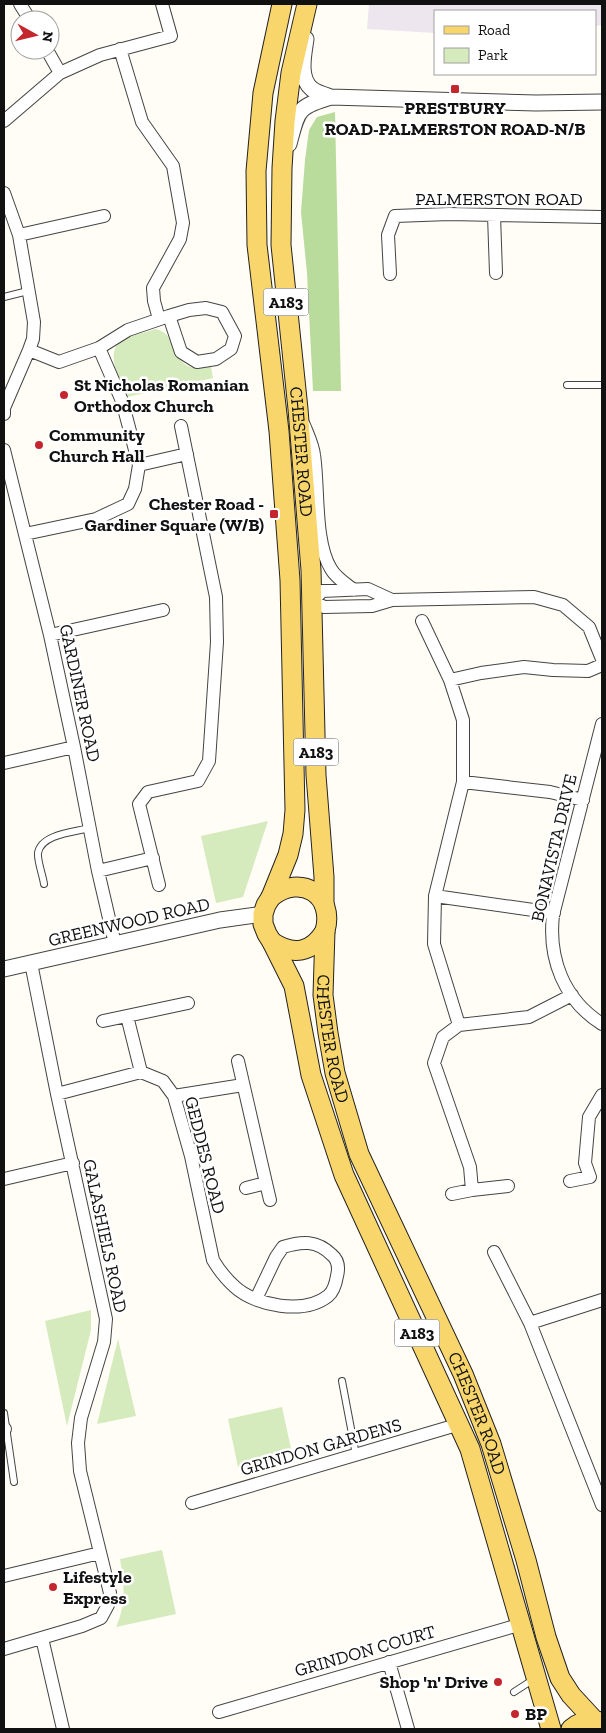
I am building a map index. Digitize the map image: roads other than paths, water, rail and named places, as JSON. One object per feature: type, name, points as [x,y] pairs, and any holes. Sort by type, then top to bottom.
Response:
[{"type":"main road","name":"CHESTER ROAD","points":[[282,4],[262,93],[256,171],[256,245],[279,431],[291,602],[295,775],[293,834],[288,855],[266,905],[263,914],[263,924],[294,986],[311,1075],[344,1175],[470,1449],[551,1729]]},
{"type":"main road","name":"CHESTER ROAD","points":[[308,4],[291,73],[282,168],[281,245],[298,409],[313,601],[316,775],[324,878],[324,904],[327,913],[323,995],[328,1033],[335,1073],[359,1154],[463,1374],[491,1444],[526,1560],[546,1637],[560,1678],[571,1694],[599,1722]]},
{"type":"main road","points":[[291,602],[313,601]]},
{"type":"main road","points":[[271,897],[284,888],[300,887],[317,894],[324,904]]},
{"type":"main road","points":[[272,942],[281,948],[291,951],[302,950],[319,941],[325,932]]},
{"type":"main road","name":"CHESTER ROAD","points":[[571,1729],[584,1722],[599,1722]]},
{"type":"street","points":[[4,121],[60,73],[100,55],[171,36],[162,4]]},
{"type":"street","points":[[308,4],[303,74],[313,90],[331,97]]},
{"type":"street","points":[[29,350],[59,362],[98,348],[128,330],[164,318],[190,310],[206,308],[222,312],[235,336],[231,349],[216,359],[197,362],[182,352],[164,318],[154,301],[153,288],[180,239],[183,223],[172,166],[142,122],[120,49]]},
{"type":"street","points":[[53,60],[60,73]]},
{"type":"street","points":[[282,168],[296,118],[303,107],[311,102],[331,97],[602,102]]},
{"type":"street","points":[[4,193],[19,235],[34,322],[33,339],[4,408],[4,414]]},
{"type":"street","name":"PALMERSTON ROAD","points":[[390,274],[388,235],[395,216],[449,214],[602,217]]},
{"type":"street","points":[[494,215],[496,273]]},
{"type":"street","points":[[19,235],[104,216]]},
{"type":"street","points":[[25,534],[96,518],[128,504],[135,489],[139,465],[122,401],[98,348]]},
{"type":"street","points":[[298,409],[314,453],[320,530],[325,556],[331,570],[354,590]]},
{"type":"street","points":[[160,885],[139,804],[148,792],[198,781],[209,761],[218,642],[216,597],[181,426]]},
{"type":"street","points":[[139,465],[187,454]]},
{"type":"street","name":"GARDINER ROAD","points":[[4,457],[50,635],[98,871],[115,944]]},
{"type":"street","points":[[392,600],[368,590],[354,590],[322,591],[313,601],[324,607],[331,607],[372,606],[392,600],[534,597],[563,604],[589,627],[602,658]]},
{"type":"street","points":[[50,635],[163,610]]},
{"type":"street","points":[[422,621],[450,680],[463,720],[463,782],[435,896],[434,944],[459,1025]]},
{"type":"street","points":[[450,680],[480,673],[524,667],[588,671],[602,665]]},
{"type":"street","name":"BONAVISTA DRIVE","points":[[602,724],[554,913],[551,934],[555,963],[563,982],[578,1004],[602,1024]]},
{"type":"street","points":[[4,763],[74,747]]},
{"type":"street","points":[[463,782],[550,792],[583,800]]},
{"type":"street","points":[[98,871],[153,858]]},
{"type":"street","points":[[435,896],[554,913]]},
{"type":"street","name":"GREENWOOD ROAD","points":[[4,969],[220,920],[263,914]]},
{"type":"street","name":"GALASHIELS ROAD","points":[[4,1649],[101,1618],[108,1605],[110,1593],[80,1471],[78,1443],[81,1418],[104,1342],[106,1319],[57,1094],[31,963]]},
{"type":"street","points":[[472,1190],[470,1167],[434,1063],[443,1037],[459,1025],[529,1017],[572,995]]},
{"type":"street","points":[[103,1021],[188,1003]]},
{"type":"street","points":[[57,1094],[140,1072],[126,1016]]},
{"type":"street","points":[[238,1061],[270,1200]]},
{"type":"street","name":"GEDDES ROAD","points":[[140,1072],[163,1081],[174,1096],[190,1156],[213,1260],[221,1273],[236,1288],[256,1299],[269,1304],[302,1306],[318,1302],[329,1295],[335,1284],[338,1271],[337,1259],[326,1248],[316,1243],[283,1246],[256,1299]]},
{"type":"street","points":[[174,1096],[243,1085]]},
{"type":"street","points":[[570,1182],[596,1176],[585,1163],[589,1117],[602,1095]]},
{"type":"street","points":[[4,1179],[73,1163]]},
{"type":"street","points":[[246,1188],[266,1183]]},
{"type":"street","points":[[452,1194],[508,1186]]},
{"type":"street","points":[[494,1252],[530,1323],[602,1505]]},
{"type":"street","points":[[530,1323],[602,1300]]},
{"type":"street","name":"GRINDON GARDENS","points":[[192,1503],[460,1424]]},
{"type":"street","points":[[4,1576],[100,1553]]},
{"type":"street","name":"GRINDON COURT","points":[[219,1712],[522,1624]]},
{"type":"street","points":[[42,1638],[63,1729]]},
{"type":"street","points":[[389,1662],[408,1729]]},
{"type":"lane","points":[[4,298],[28,291]]},
{"type":"lane","points":[[567,385],[602,384]]},
{"type":"lane","points":[[44,884],[38,853],[42,844],[49,838],[90,828]]},
{"type":"lane","points":[[342,1380],[356,1455]]},
{"type":"lane","points":[[4,1414],[4,1429],[14,1482]]},
{"type":"lane","points":[[514,1692],[536,1678]]},
{"type":"place","name":"PRESTBURY ROAD-PALMERSTON ROAD-N/B","points":[[455,89]]},
{"type":"place","name":"St Nicholas Romanian Orthodox Church","points":[[64,395]]},
{"type":"place","name":"Community Church Hall","points":[[39,445]]},
{"type":"place","name":"Chester Road - Gardiner Square (W/B)","points":[[274,514]]},
{"type":"place","name":"Lifestyle Express","points":[[53,1587]]},
{"type":"place","name":"Shop 'n' Drive","points":[[498,1682]]},
{"type":"place","name":"BP","points":[[515,1714]]}]
